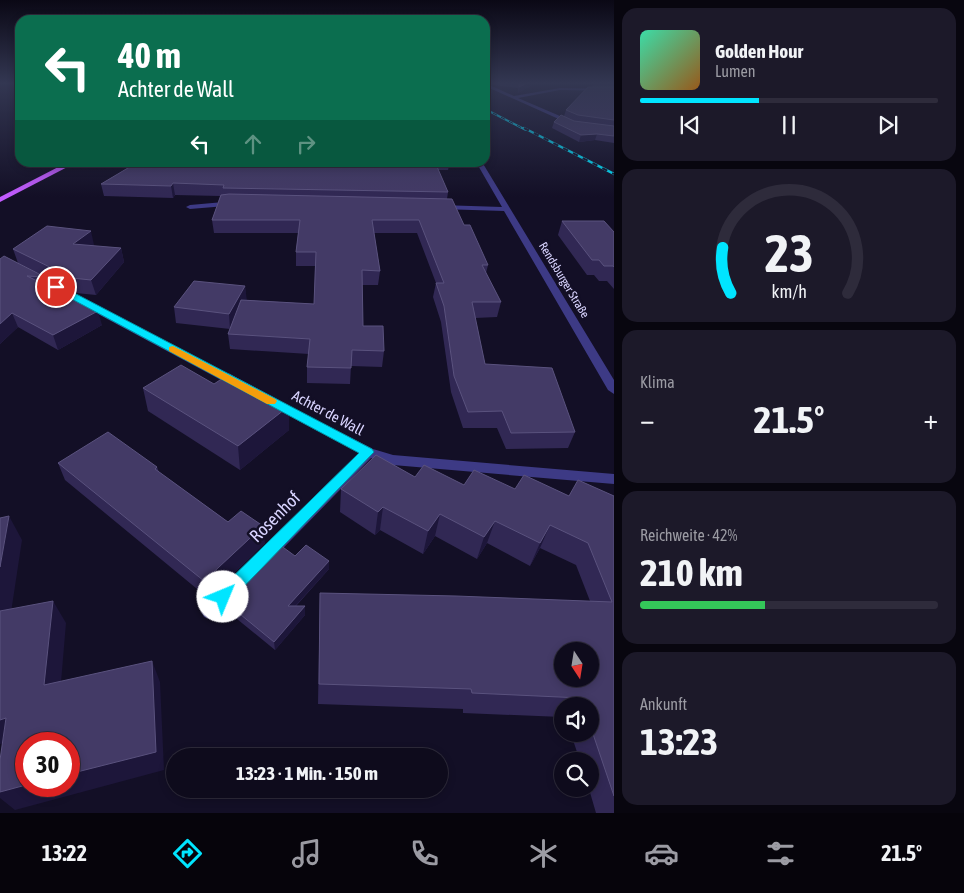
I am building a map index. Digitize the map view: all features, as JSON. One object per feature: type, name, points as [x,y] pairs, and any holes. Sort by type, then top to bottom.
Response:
[{"type":"main road","points":[[0,200],[64,167]]},
{"type":"street","points":[[567,121],[575,124]]},
{"type":"street","name":"Rendsburger Straße","points":[[482,167],[614,390]]},
{"type":"street","points":[[190,207],[248,204]]},
{"type":"street","points":[[429,207],[507,209]]},
{"type":"street","points":[[21,269],[246,388]]},
{"type":"street","name":"Achter de Wall","points":[[264,397],[368,452],[393,460],[614,479]]},
{"type":"street","name":"Rosenhof","points":[[210,610],[368,452]]},
{"type":"building","points":[[574,121],[614,126],[614,136],[581,135],[554,122]]},
{"type":"building","points":[[130,167],[437,167],[448,192],[223,188],[224,185],[173,183],[171,186],[101,184]]},
{"type":"building","points":[[221,195],[452,199],[464,225],[470,225],[488,265],[482,265],[501,302],[472,302],[485,364],[552,368],[575,432],[511,433],[502,411],[468,412],[454,376],[444,306],[436,283],[444,283],[419,220],[372,220],[380,271],[362,270],[363,326],[383,326],[384,351],[352,350],[351,368],[307,367],[310,339],[228,334],[241,300],[314,304],[316,252],[296,252],[300,220],[212,220]]},
{"type":"building","points":[[562,221],[604,221],[614,232],[614,267],[604,266],[599,260],[592,260]]},
{"type":"building","points":[[47,226],[91,231],[73,244],[121,248],[91,280],[72,278],[13,249]]},
{"type":"building","points":[[4,256],[45,277],[27,276],[98,311],[53,335],[12,313],[0,324],[0,259]]},
{"type":"building","points":[[194,281],[245,286],[229,314],[174,307]]},
{"type":"building","points":[[181,365],[214,384],[229,374],[289,406],[238,446],[143,388]]},
{"type":"building","points":[[108,432],[228,522],[241,511],[263,526],[204,581],[58,463]]},
{"type":"building","points":[[376,455],[415,477],[424,465],[464,485],[474,470],[515,489],[524,475],[569,496],[578,480],[614,496],[614,796],[596,742],[599,742],[599,697],[472,693],[471,689],[319,684],[320,593],[612,602],[588,543],[550,525],[540,543],[495,521],[484,537],[440,514],[428,531],[383,507],[378,512],[341,489]]},
{"type":"building","points":[[9,516],[0,567],[0,518]]},
{"type":"building","points":[[280,545],[295,556],[306,545],[329,561],[288,606],[305,606],[274,642],[224,601]]},
{"type":"building","points":[[53,601],[44,685],[152,661],[156,752],[80,771],[80,732],[15,732],[15,788],[0,792],[0,760],[6,718],[0,720],[0,611]]},
{"type":"railway","points":[[508,121],[526,130]]},
{"type":"railway","points":[[524,128],[614,174]]},
{"type":"slow traffic","points":[[173,349],[271,401]]},
{"type":"route","points":[[56,287],[368,452],[223,597]]}]
